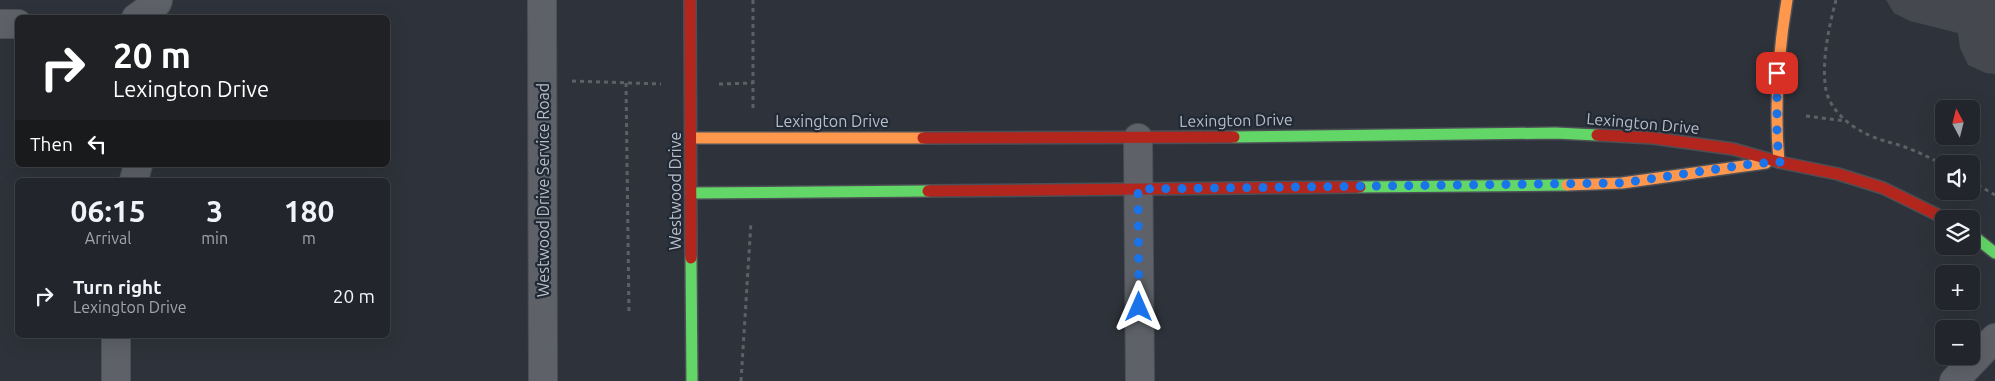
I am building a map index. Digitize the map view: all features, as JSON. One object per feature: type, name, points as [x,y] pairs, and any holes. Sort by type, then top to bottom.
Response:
[{"type":"street","name":"Westwood Drive Service Road","points":[[542,0],[542,381]]},
{"type":"street","name":"Westwood Drive","points":[[690,0],[692,381]]},
{"type":"street","points":[[1780,162],[1777,140],[1777,73],[1787,0]]},
{"type":"street","points":[[0,24],[15,24]]},
{"type":"street","name":"Lexington Drive","points":[[691,138],[1138,138],[1555,133],[1653,138],[1733,149],[1780,162],[1838,174],[1883,188],[1935,214]]},
{"type":"street","points":[[1138,138],[1140,381]]},
{"type":"street","name":"Lexington Drive","points":[[691,193],[1622,183],[1751,164],[1780,162]]},
{"type":"street","points":[[1980,241],[1995,253]]},
{"type":"street","points":[[116,338],[116,381]]},
{"type":"street","points":[[1954,381],[1995,338]]},
{"type":"path","points":[[753,0],[753,138]]},
{"type":"path","points":[[1836,0],[1826,46],[1826,92],[1845,122]]},
{"type":"path","points":[[542,80],[690,85],[753,83]]},
{"type":"path","points":[[626,82],[629,315]]},
{"type":"path","points":[[1777,112],[1845,122],[1864,133],[1904,147],[1935,161]]},
{"type":"path","points":[[1980,186],[1995,195]]},
{"type":"path","points":[[741,381],[752,192]]},
{"type":"building","points":[[1886,0],[1995,0],[1995,74],[1986,73],[1968,65],[1960,48],[1958,33],[1910,21],[1894,13]]},
{"type":"traffic: fast","points":[[1234,137],[1555,133],[1597,135]]},
{"type":"traffic: fast","points":[[1360,187],[1567,185]]},
{"type":"traffic: fast","points":[[691,193],[928,191]]},
{"type":"traffic: fast","points":[[1980,241],[1995,253]]},
{"type":"traffic: fast","points":[[691,258],[692,381]]},
{"type":"traffic: slow","points":[[1779,162],[1778,81],[1781,40],[1787,0]]},
{"type":"traffic: slow","points":[[691,138],[923,138]]},
{"type":"traffic: slow","points":[[1567,185],[1622,183],[1766,163]]},
{"type":"traffic: jam","points":[[690,0],[691,258]]},
{"type":"traffic: jam","points":[[1597,135],[1653,138],[1733,149],[1779,162],[1838,174],[1883,188],[1935,214]]},
{"type":"traffic: jam","points":[[923,138],[1234,137]]},
{"type":"traffic: jam","points":[[928,191],[1360,187]]},
{"type":"route","points":[[1139,307],[1138,189],[1622,183],[1751,164],[1780,162],[1777,140],[1777,73]]}]
